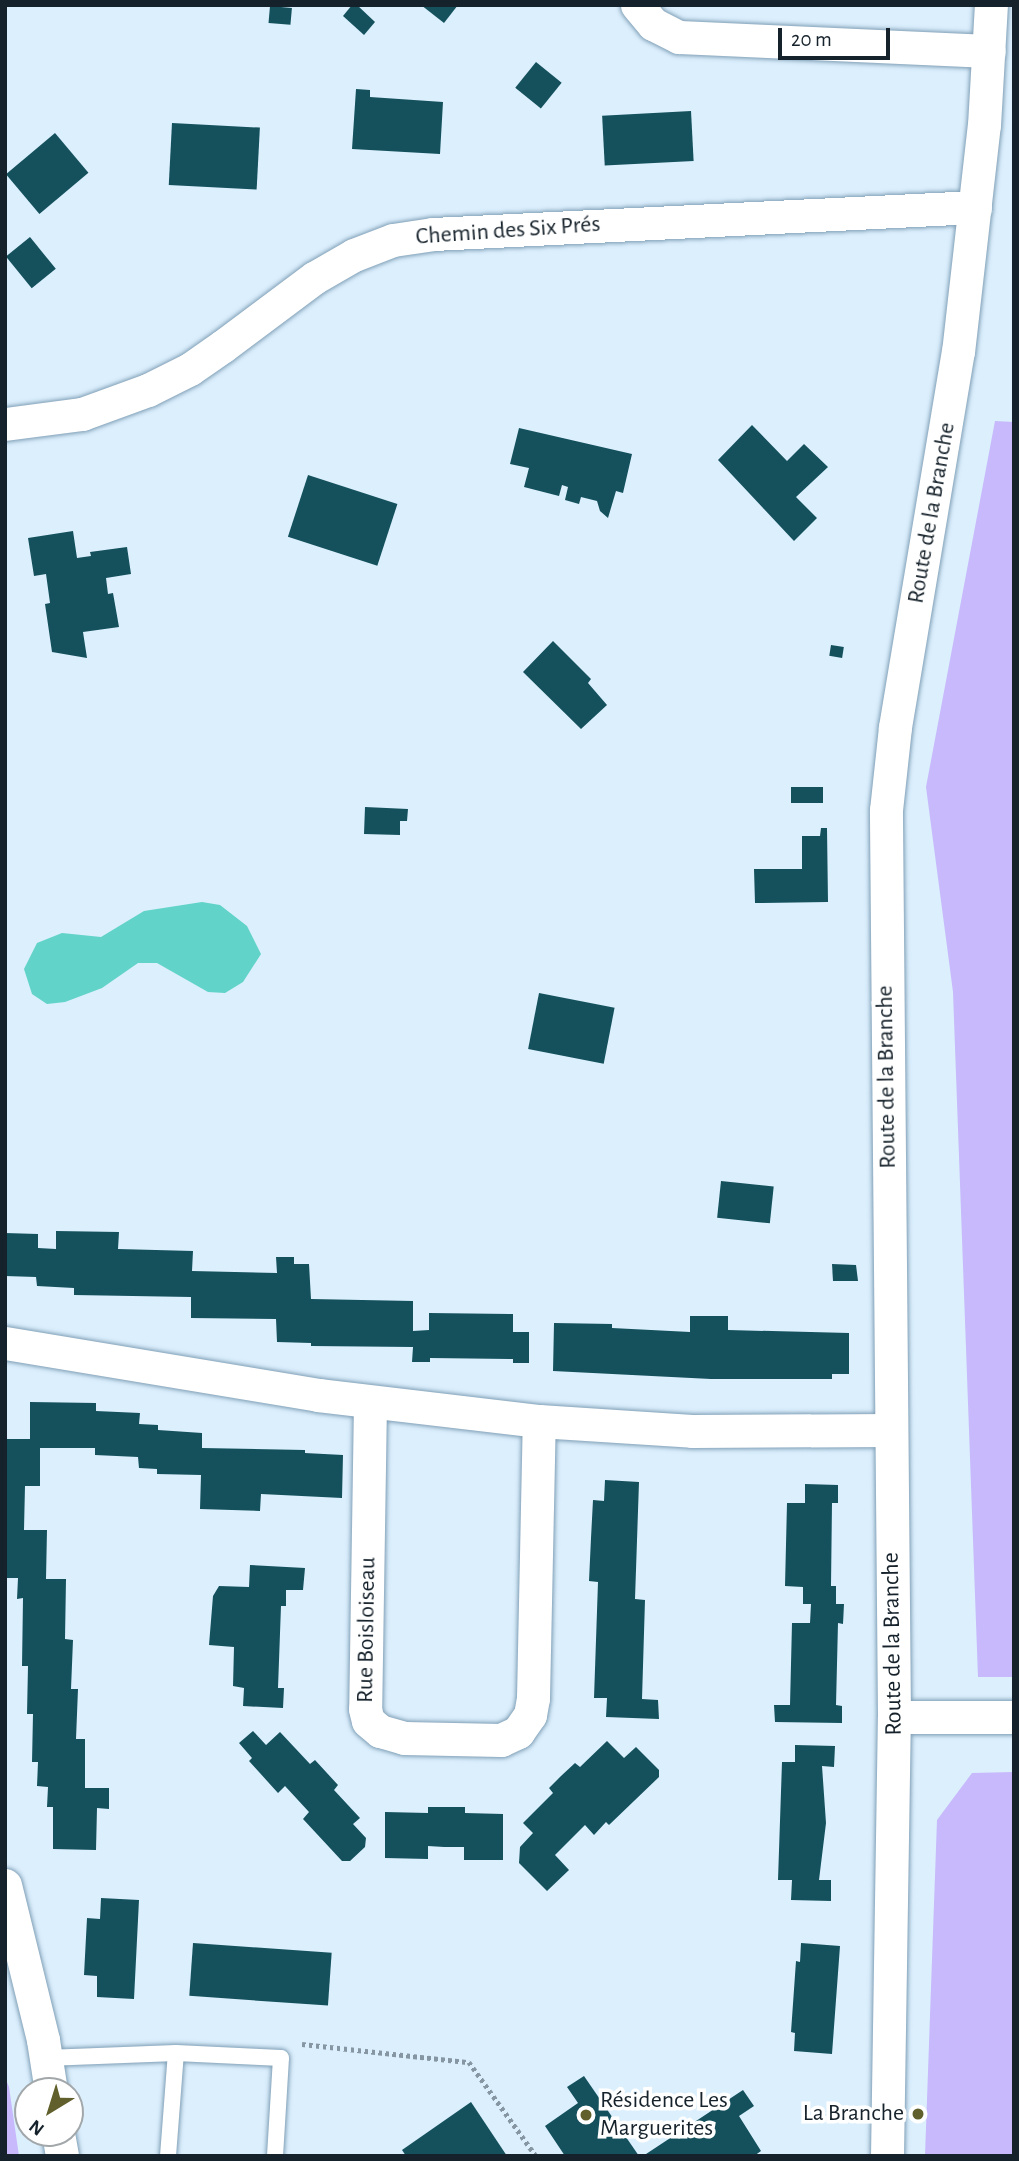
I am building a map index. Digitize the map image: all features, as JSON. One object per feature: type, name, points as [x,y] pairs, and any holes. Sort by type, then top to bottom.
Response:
[{"type":"street","points":[[637,5],[653,24],[679,37],[989,51]]},
{"type":"street","name":"Route de la Branche","points":[[887,2156],[894,1717],[885,916],[887,799],[897,716],[956,373],[975,207],[991,5]]},
{"type":"street","name":"Chemin des Six Prés","points":[[5,424],[82,414],[148,390],[207,357],[314,278],[354,255],[393,240],[433,234],[975,207]]},
{"type":"street","points":[[5,1343],[370,1402],[539,1421],[692,1431],[891,1430]]},
{"type":"street","name":"Rue Boisloiseau","points":[[370,1402],[364,1702],[366,1716],[374,1726],[388,1735],[404,1738],[501,1740],[518,1732],[530,1715],[533,1698],[539,1421]]},
{"type":"street","points":[[894,1717],[1014,1717]]},
{"type":"street","points":[[5,1885],[49,2077]]},
{"type":"lane","points":[[46,2058],[176,2053],[281,2058],[275,2156]]},
{"type":"lane","points":[[168,2156],[176,2053]]},
{"type":"path","points":[[281,2058],[299,2044],[469,2062],[536,2156]]},
{"type":"shaded area","points":[[995,421],[1014,422],[1014,1677],[978,1677],[953,992],[926,787]]},
{"type":"shaded area","points":[[202,902],[220,905],[247,926],[261,954],[243,982],[225,993],[208,992],[157,963],[138,963],[102,988],[65,1002],[47,1004],[32,994],[24,969],[37,943],[62,933],[101,937],[144,911]]},
{"type":"shaded area","points":[[1014,1772],[1014,2156],[925,2156],[937,1820],[972,1773]]},
{"type":"shaded area","points":[[5,2077],[14,2122],[14,2147],[18,2147],[19,2156],[5,2156]]},
{"type":"building","points":[[352,5],[357,5],[375,22],[364,35],[343,16]]},
{"type":"building","points":[[421,5],[458,5],[444,23]]},
{"type":"building","points":[[270,6],[292,8],[290,25],[269,23]]},
{"type":"building","points":[[536,62],[562,83],[541,108],[515,88]]},
{"type":"building","points":[[356,89],[370,90],[370,97],[443,102],[440,154],[352,149]]},
{"type":"building","points":[[691,111],[694,161],[605,166],[602,116]]},
{"type":"building","points":[[172,123],[260,128],[257,190],[169,185]]},
{"type":"building","points":[[55,133],[88,173],[39,214],[6,174]]},
{"type":"building","points":[[30,237],[56,269],[32,288],[6,257]]},
{"type":"building","points":[[752,425],[787,461],[804,444],[828,467],[796,497],[817,518],[794,541],[718,460]]},
{"type":"building","points":[[519,428],[632,454],[623,493],[616,491],[608,518],[600,511],[597,501],[581,497],[579,504],[565,500],[568,487],[562,485],[559,496],[524,487],[529,468],[510,464]]},
{"type":"building","points":[[308,475],[397,504],[377,566],[288,537]]},
{"type":"building","points":[[73,531],[77,558],[91,556],[90,552],[127,547],[131,574],[106,578],[108,594],[113,593],[119,627],[83,632],[87,658],[52,652],[45,604],[50,603],[46,574],[34,576],[28,538]]},
{"type":"building","points":[[553,641],[591,679],[588,683],[607,705],[581,729],[523,672]]},
{"type":"building","points":[[831,645],[844,647],[842,658],[829,656]]},
{"type":"building","points":[[791,787],[823,787],[823,803],[791,803]]},
{"type":"building","points":[[365,807],[408,809],[407,821],[400,821],[400,835],[364,834]]},
{"type":"building","points":[[821,828],[827,828],[828,902],[755,903],[754,869],[802,869],[802,836],[820,836]]},
{"type":"building","points":[[539,993],[615,1008],[604,1064],[528,1049]]},
{"type":"building","points":[[721,1181],[774,1187],[770,1223],[717,1218]]},
{"type":"building","points":[[56,1231],[119,1232],[118,1249],[193,1251],[192,1271],[277,1273],[276,1257],[294,1257],[294,1264],[309,1264],[311,1299],[413,1301],[413,1331],[429,1330],[429,1313],[513,1314],[513,1332],[529,1332],[529,1363],[513,1363],[513,1359],[430,1358],[430,1362],[412,1362],[413,1347],[311,1346],[311,1343],[277,1342],[276,1319],[191,1318],[191,1297],[74,1295],[74,1288],[37,1286],[36,1277],[5,1276],[5,1233],[38,1234],[38,1248],[56,1249]]},
{"type":"building","points":[[832,1264],[856,1265],[858,1281],[833,1281]]},
{"type":"building","points":[[690,1316],[728,1316],[728,1330],[849,1333],[849,1374],[832,1374],[832,1379],[711,1379],[553,1371],[554,1323],[612,1324],[612,1328],[690,1332]]},
{"type":"building","points":[[30,1402],[96,1403],[96,1411],[140,1413],[139,1424],[158,1425],[158,1430],[202,1433],[202,1448],[305,1450],[305,1453],[343,1455],[342,1498],[261,1494],[260,1511],[200,1509],[201,1475],[157,1474],[157,1469],[139,1468],[138,1457],[95,1455],[95,1448],[40,1448],[40,1486],[25,1486],[24,1530],[47,1530],[46,1579],[66,1579],[65,1639],[73,1640],[71,1689],[78,1689],[76,1739],[85,1739],[85,1788],[109,1788],[109,1809],[97,1808],[96,1850],[53,1849],[53,1807],[47,1807],[48,1787],[37,1786],[38,1762],[32,1762],[33,1714],[27,1714],[28,1666],[22,1666],[23,1598],[17,1599],[18,1578],[5,1578],[5,1439],[30,1439]]},
{"type":"building","points":[[605,1480],[639,1482],[635,1599],[645,1600],[642,1699],[658,1700],[659,1719],[606,1717],[607,1698],[594,1698],[598,1582],[589,1581],[591,1538],[593,1500],[604,1501]]},
{"type":"building","points":[[805,1484],[838,1485],[838,1503],[832,1503],[831,1586],[836,1586],[836,1604],[844,1604],[843,1624],[838,1623],[836,1705],[842,1706],[842,1723],[775,1722],[774,1705],[790,1705],[792,1623],[810,1623],[811,1604],[803,1604],[803,1587],[785,1586],[787,1503],[805,1503]]},
{"type":"building","points":[[250,1565],[305,1568],[303,1590],[286,1590],[286,1606],[281,1606],[278,1688],[284,1688],[283,1708],[243,1706],[244,1688],[233,1686],[234,1647],[209,1645],[213,1596],[219,1586],[249,1587]]},
{"type":"building","points":[[253,1731],[266,1745],[280,1732],[310,1764],[315,1760],[338,1785],[334,1790],[360,1818],[353,1824],[366,1838],[365,1847],[350,1861],[342,1861],[303,1819],[309,1812],[285,1786],[278,1793],[249,1761],[252,1758],[239,1743]]},
{"type":"building","points":[[607,1741],[624,1758],[636,1747],[659,1770],[659,1777],[609,1825],[606,1822],[594,1835],[585,1825],[555,1855],[569,1870],[547,1891],[519,1863],[520,1847],[533,1833],[523,1823],[553,1793],[549,1788],[561,1776],[575,1763],[580,1767]]},
{"type":"building","points":[[795,1745],[835,1746],[834,1767],[822,1766],[826,1823],[819,1880],[831,1880],[831,1901],[791,1900],[792,1880],[778,1880],[782,1762],[795,1762]]},
{"type":"building","points":[[428,1807],[465,1807],[465,1813],[503,1814],[503,1860],[464,1860],[464,1847],[428,1846],[428,1859],[385,1858],[385,1812],[428,1813]]},
{"type":"building","points":[[101,1898],[139,1900],[134,1999],[97,1997],[97,1976],[84,1975],[87,1918],[100,1919]]},
{"type":"building","points":[[193,1943],[332,1953],[328,2006],[189,1996]]},
{"type":"building","points":[[801,1943],[840,1946],[832,2054],[794,2051],[795,2033],[791,2032],[796,1961],[800,1962]]},
{"type":"building","name":"Résidence Les Marguerites","points":[[584,2076],[639,2156],[565,2156],[545,2126],[578,2103],[567,2087]]},
{"type":"building","name":"Résidence Les Marguerites","points":[[743,2090],[754,2106],[739,2116],[761,2151],[754,2156],[643,2156]]},
{"type":"building","points":[[471,2102],[507,2156],[406,2156],[402,2150]]},
{"type":"place","name":"La Branche","points":[[918,2114]]},
{"type":"place","name":"Résidence Les Marguerites","points":[[586,2115]]}]
